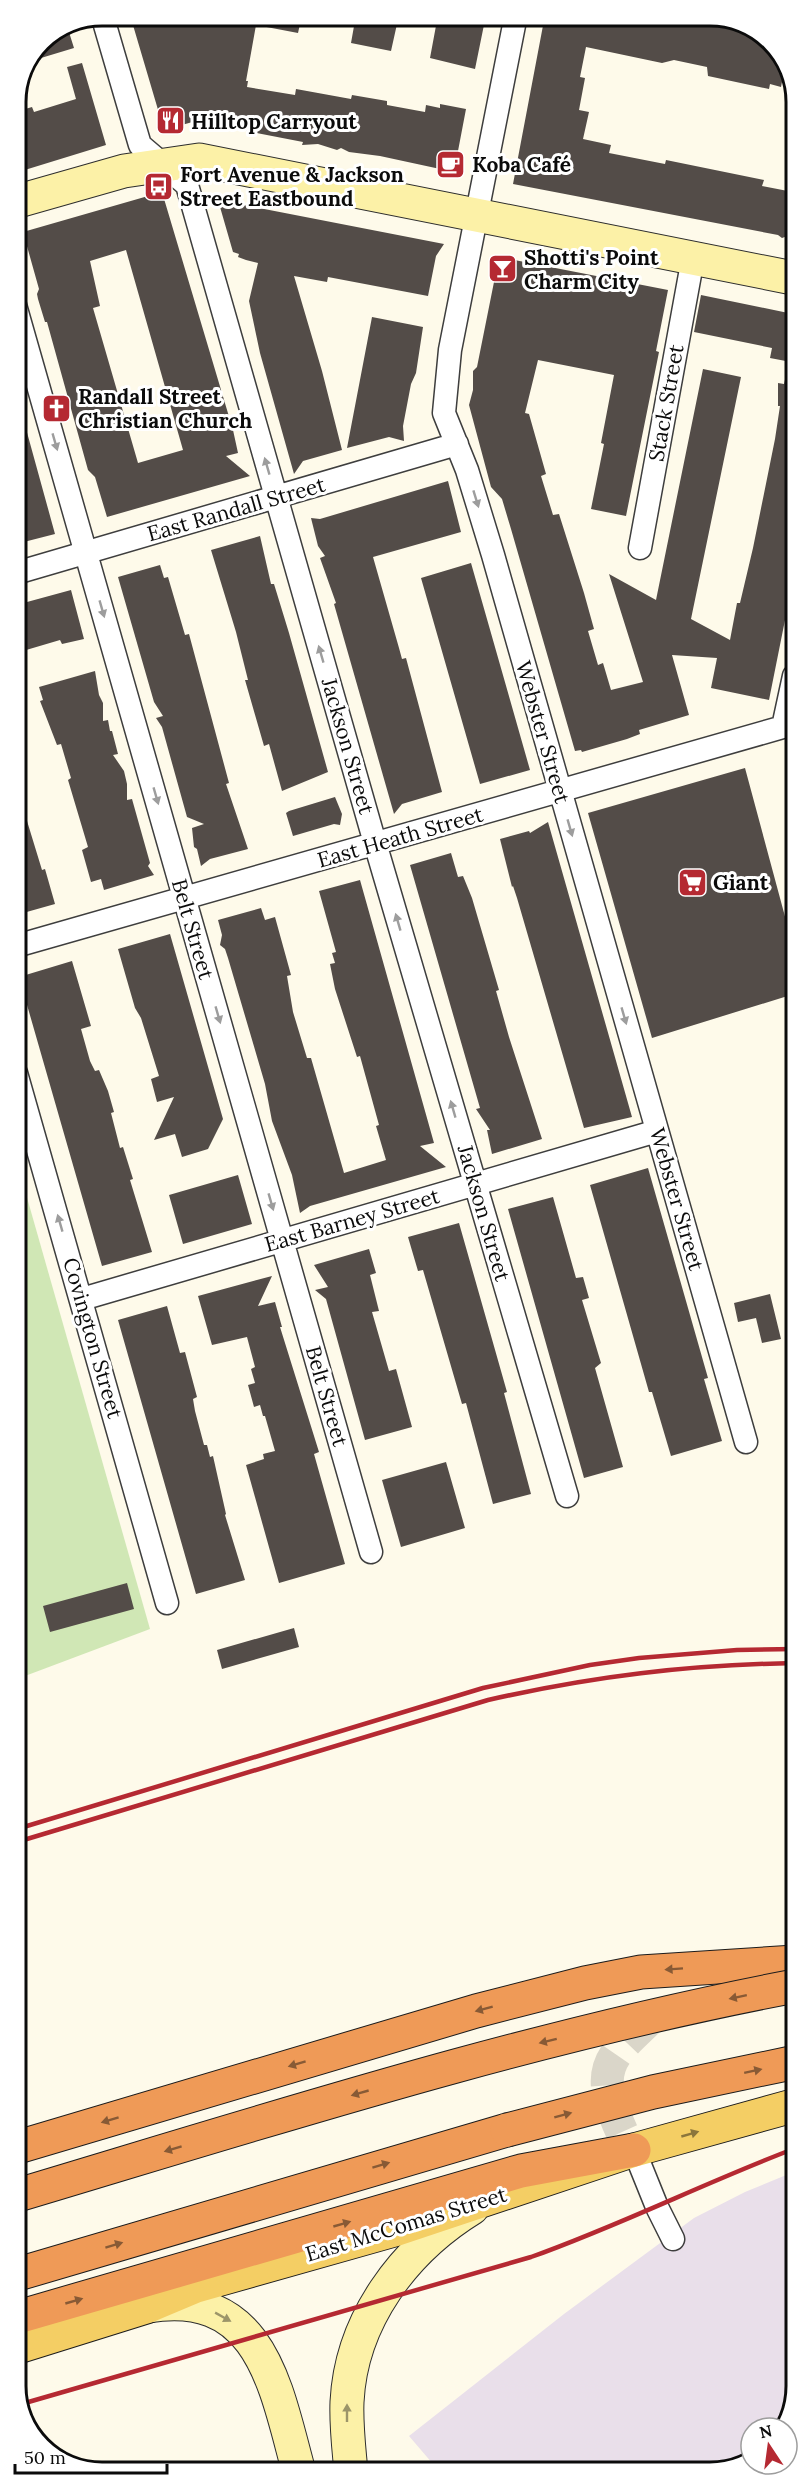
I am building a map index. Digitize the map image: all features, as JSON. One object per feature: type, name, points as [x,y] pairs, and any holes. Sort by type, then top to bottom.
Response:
[{"type":"highway","points":[[25,2145],[476,2011],[585,1983],[641,1972],[786,1963]]},
{"type":"highway","points":[[25,2193],[519,2048],[674,2010],[786,1988]]},
{"type":"highway","points":[[25,2272],[487,2135],[653,2092],[786,2064]]},
{"type":"highway","points":[[25,2315],[628,2141]]},
{"type":"main road","name":"East McComas Street","points":[[25,2345],[146,2307],[196,2286],[394,2230],[483,2202],[628,2141],[786,2107]]},
{"type":"street","name":"Jackson Street","points":[[105,25],[140,145],[187,185],[375,843],[567,1496]]},
{"type":"street","name":"Webster Street","points":[[514,26],[450,350],[444,413],[457,444],[493,555],[746,1442]]},
{"type":"street","points":[[25,199],[124,171],[187,160],[211,162],[786,277]]},
{"type":"street","name":"Stack Street","points":[[640,548],[693,258]]},
{"type":"street","name":"Belt Street","points":[[25,340],[371,1552]]},
{"type":"street","name":"East Randall Street","points":[[25,570],[457,444]]},
{"type":"street","name":"East Heath Street","points":[[25,943],[783,727],[786,713]]},
{"type":"street","name":"Covington Street","points":[[25,1104],[167,1603]]},
{"type":"street","name":"East Barney Street","points":[[82,1299],[657,1131]]},
{"type":"street","points":[[628,2141],[673,2239]]},
{"type":"street","points":[[350,2462],[347,2427],[350,2378],[362,2336],[378,2302],[397,2273],[423,2245],[448,2224],[483,2202]]},
{"type":"street","points":[[146,2307],[162,2304],[193,2306],[231,2321],[257,2348],[275,2386],[296,2462]]},
{"type":"shaded area","points":[[786,2175],[786,2386],[784,2401],[779,2416],[739,2416],[739,2457],[719,2462],[431,2462],[409,2436],[564,2314],[694,2218],[745,2192]]},
{"type":"green space","points":[[25,1191],[150,1629],[25,1676]]},
{"type":"building","points":[[133,25],[256,25],[246,81],[248,81],[247,87],[295,95],[296,89],[351,99],[352,95],[387,101],[387,105],[425,112],[426,105],[440,108],[440,104],[466,109],[454,172],[380,156],[349,152],[341,148],[337,150],[318,144],[302,145],[303,142],[196,121],[164,130]]},
{"type":"building","points":[[257,25],[300,25],[298,33]]},
{"type":"building","points":[[354,25],[397,25],[391,51],[351,43]]},
{"type":"building","points":[[436,26],[484,26],[475,69],[430,58]]},
{"type":"building","points":[[543,26],[718,26],[739,31],[752,38],[767,51],[780,72],[783,82],[781,87],[770,84],[769,89],[708,76],[707,67],[674,60],[662,63],[586,47],[580,77],[585,78],[579,110],[589,112],[583,139],[611,145],[609,153],[665,164],[666,160],[764,180],[762,186],[786,191],[786,237],[782,238],[778,235],[513,184]]},
{"type":"building","points":[[69,33],[74,48],[38,59],[59,38]]},
{"type":"building","points":[[82,63],[106,145],[25,170],[25,109],[32,107],[34,112],[76,99],[67,67]]},
{"type":"building","points":[[162,192],[233,430],[238,453],[226,456],[250,476],[107,517],[95,477],[88,470],[47,322],[45,322],[38,299],[39,289],[25,239],[25,231]],"holes":[[[126,250],[183,450],[138,463],[93,308],[100,306],[90,261]]]},
{"type":"building","points":[[218,200],[444,244],[436,256],[428,296],[328,277],[327,282],[294,276],[342,450],[303,461],[294,474],[260,353],[249,301],[258,263],[238,257],[239,254],[233,252]]},
{"type":"building","points":[[499,257],[668,290],[656,351],[659,352],[626,516],[591,509],[604,444],[601,443],[614,375],[538,360],[525,413],[529,414],[546,474],[541,476],[553,515],[559,514],[584,593],[594,629],[588,631],[598,665],[603,663],[611,690],[643,682],[609,574],[656,600],[703,369],[741,377],[691,619],[730,640],[737,603],[740,603],[753,548],[775,439],[780,406],[778,406],[778,383],[784,384],[786,375],[786,615],[769,700],[711,688],[717,658],[672,655],[689,715],[639,730],[640,734],[627,739],[582,752],[581,750],[575,751],[502,499],[491,487],[469,405],[473,390],[473,371],[477,367]]},
{"type":"building","points":[[701,295],[786,313],[786,361],[770,358],[772,348],[694,332]]},
{"type":"building","points":[[372,317],[423,327],[416,373],[411,384],[403,426],[404,441],[389,437],[347,448]]},
{"type":"building","points":[[25,425],[55,534],[25,542]]},
{"type":"building","points":[[448,481],[461,532],[373,557],[402,659],[406,658],[442,792],[402,804],[394,814],[334,604],[336,603],[320,558],[325,556],[318,546],[311,518],[320,519]]},
{"type":"building","points":[[260,536],[271,584],[274,584],[289,633],[328,772],[282,791],[269,744],[264,746],[245,680],[248,680],[236,632],[211,550]]},
{"type":"building","points":[[471,563],[530,770],[480,784],[421,578]]},
{"type":"building","points":[[160,565],[164,578],[168,577],[185,635],[189,634],[229,783],[226,784],[248,849],[210,859],[201,866],[197,849],[194,847],[192,828],[204,824],[187,817],[162,727],[156,718],[163,716],[154,702],[118,577]]},
{"type":"building","points":[[71,590],[84,639],[62,644],[60,640],[25,650],[25,603]]},
{"type":"building","points":[[95,671],[99,695],[103,703],[103,721],[108,720],[110,731],[112,731],[118,754],[113,755],[124,771],[127,800],[132,799],[150,863],[148,866],[154,875],[104,890],[101,879],[91,882],[82,850],[88,847],[68,780],[71,778],[61,744],[57,745],[40,701],[43,700],[39,687]]},
{"type":"building","name":"Giant","points":[[745,768],[786,920],[786,996],[652,1038],[588,813]]},
{"type":"building","points":[[335,797],[342,814],[340,825],[334,824],[293,836],[286,813]]},
{"type":"building","points":[[25,814],[42,870],[45,869],[55,904],[25,912]]},
{"type":"building","points":[[548,822],[632,1117],[584,1128],[512,887],[500,839],[529,831],[530,833]]},
{"type":"building","points":[[451,853],[458,877],[463,876],[472,898],[499,990],[496,991],[509,1037],[542,1139],[492,1154],[487,1130],[490,1130],[476,1109],[480,1108],[410,865]]},
{"type":"building","points":[[360,880],[434,1143],[420,1146],[446,1167],[310,1206],[300,1213],[292,1175],[272,1121],[265,1084],[228,958],[225,949],[220,945],[222,935],[218,920],[261,908],[265,920],[275,917],[291,975],[287,976],[293,1012],[307,1058],[311,1058],[344,1173],[386,1160],[360,1056],[357,1057],[335,989],[330,964],[335,963],[332,953],[336,952],[319,891]]},
{"type":"building","points":[[170,934],[223,1119],[208,1149],[182,1157],[175,1134],[154,1140],[174,1097],[157,1102],[151,1079],[159,1076],[141,1018],[135,1008],[118,949]]},
{"type":"building","points":[[72,961],[91,1026],[81,1029],[90,1061],[95,1071],[99,1070],[108,1091],[120,1148],[123,1147],[133,1179],[130,1180],[152,1252],[102,1266],[25,998],[25,975]]},
{"type":"building","points":[[648,1168],[708,1378],[704,1379],[722,1441],[671,1456],[652,1392],[649,1392],[590,1185]]},
{"type":"building","points":[[238,1175],[252,1224],[183,1244],[169,1195]]},
{"type":"building","points":[[553,1197],[576,1278],[583,1277],[589,1298],[582,1300],[601,1363],[595,1368],[623,1467],[584,1478],[508,1209]]},
{"type":"building","points":[[459,1223],[507,1392],[504,1393],[531,1494],[493,1504],[466,1403],[462,1404],[423,1270],[418,1271],[408,1237]]},
{"type":"building","points":[[369,1249],[376,1273],[370,1275],[379,1311],[372,1312],[389,1371],[396,1369],[412,1427],[365,1440],[326,1299],[315,1290],[328,1287],[314,1265]]},
{"type":"building","points":[[272,1276],[258,1306],[275,1302],[282,1327],[280,1327],[319,1452],[314,1454],[345,1564],[279,1583],[246,1465],[264,1459],[263,1454],[275,1451],[265,1416],[263,1416],[260,1405],[254,1407],[248,1385],[255,1383],[251,1369],[255,1367],[247,1337],[212,1345],[198,1296]]},
{"type":"building","points":[[770,1294],[781,1339],[762,1343],[756,1318],[738,1322],[734,1303]]},
{"type":"building","points":[[167,1306],[180,1353],[185,1352],[197,1397],[193,1399],[195,1411],[204,1445],[207,1445],[210,1457],[213,1456],[225,1515],[245,1580],[196,1594],[118,1320]]},
{"type":"building","points":[[446,1462],[465,1528],[401,1547],[382,1480]]},
{"type":"building","points":[[127,1583],[134,1609],[50,1632],[43,1606]]},
{"type":"building","points":[[294,1628],[299,1647],[222,1669],[217,1650]]},
{"type":"tunnel","points":[[622,2132],[608,2090],[608,2075],[612,2062],[619,2050],[661,2008]]},
{"type":"railway","points":[[25,1827],[483,1688],[590,1665],[639,1658],[737,1650],[786,1649]]},
{"type":"railway","points":[[25,1840],[488,1700],[566,1684],[641,1673],[716,1666],[786,1663]]},
{"type":"railway","points":[[27,2402],[531,2257],[786,2152]]},
{"type":"place","name":"Hilltop Carryout","points":[[170,121]]},
{"type":"place","name":"Koba Café","points":[[451,164]]},
{"type":"place","name":"Fort Avenue & Jackson Street Eastbound","points":[[159,186]]},
{"type":"place","name":"Shotti's Point Charm City","points":[[503,269]]},
{"type":"place","name":"Randall Street Christian Church","points":[[57,408]]},
{"type":"place","name":"Giant","points":[[692,882]]}]
